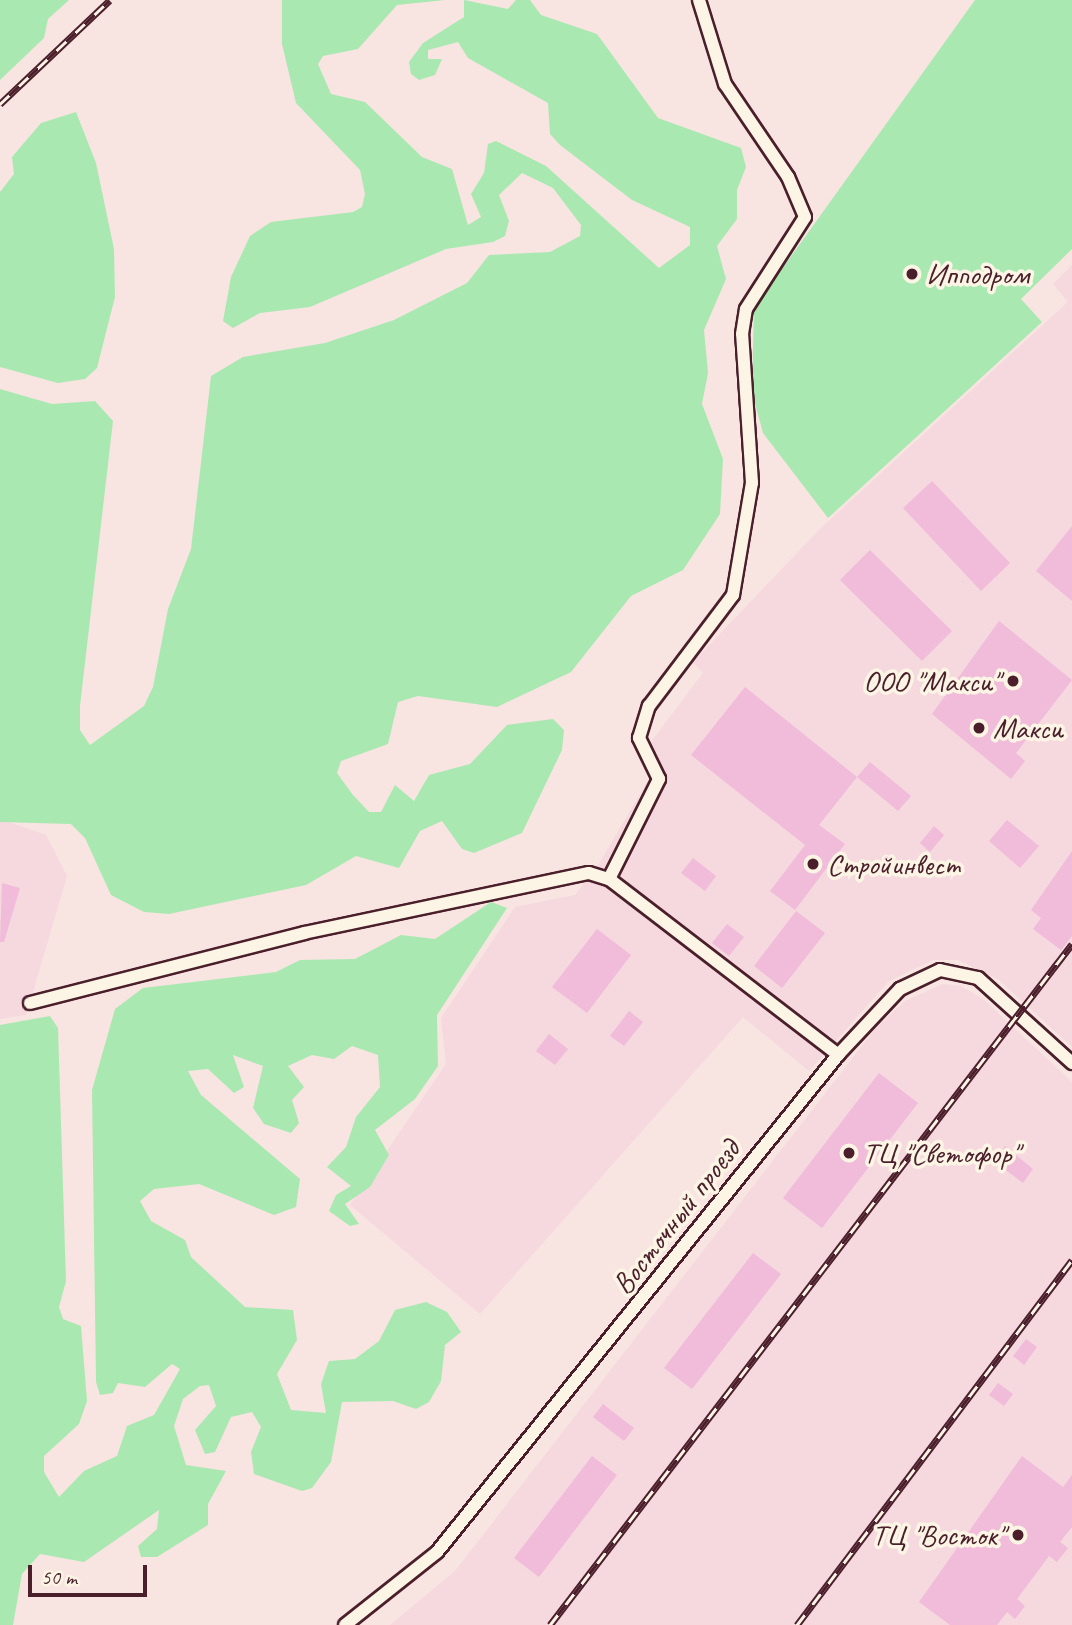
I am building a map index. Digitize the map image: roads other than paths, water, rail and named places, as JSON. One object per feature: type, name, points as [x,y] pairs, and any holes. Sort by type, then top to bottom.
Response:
[{"type":"street","points":[[609,879],[659,779],[639,738],[649,706],[733,595],[752,483],[744,321],[754,292],[802,226],[800,199],[725,84],[699,0]]},
{"type":"street","points":[[30,1003],[589,873],[609,879],[838,1055]]},
{"type":"street","name":"Восточный проезд","points":[[345,1625],[437,1552],[838,1055],[900,989],[953,970],[986,985],[1072,1063]]},
{"type":"railway","points":[[0,104],[110,0]]},
{"type":"railway","points":[[550,1625],[1072,944]]},
{"type":"railway","points":[[797,1625],[1072,1260]]},
{"type":"place","name":"Ипподром","points":[[912,274]]},
{"type":"place","name":"ООО \"Макси\"","points":[[1013,681]]},
{"type":"place","name":"Макси","points":[[979,728]]},
{"type":"place","name":"Стройинвест","points":[[813,864]]},
{"type":"place","name":"ТЦ \"Светофор\"","points":[[849,1153]]},
{"type":"place","name":"ТЦ \"Восток\"","points":[[1018,1535]]}]
